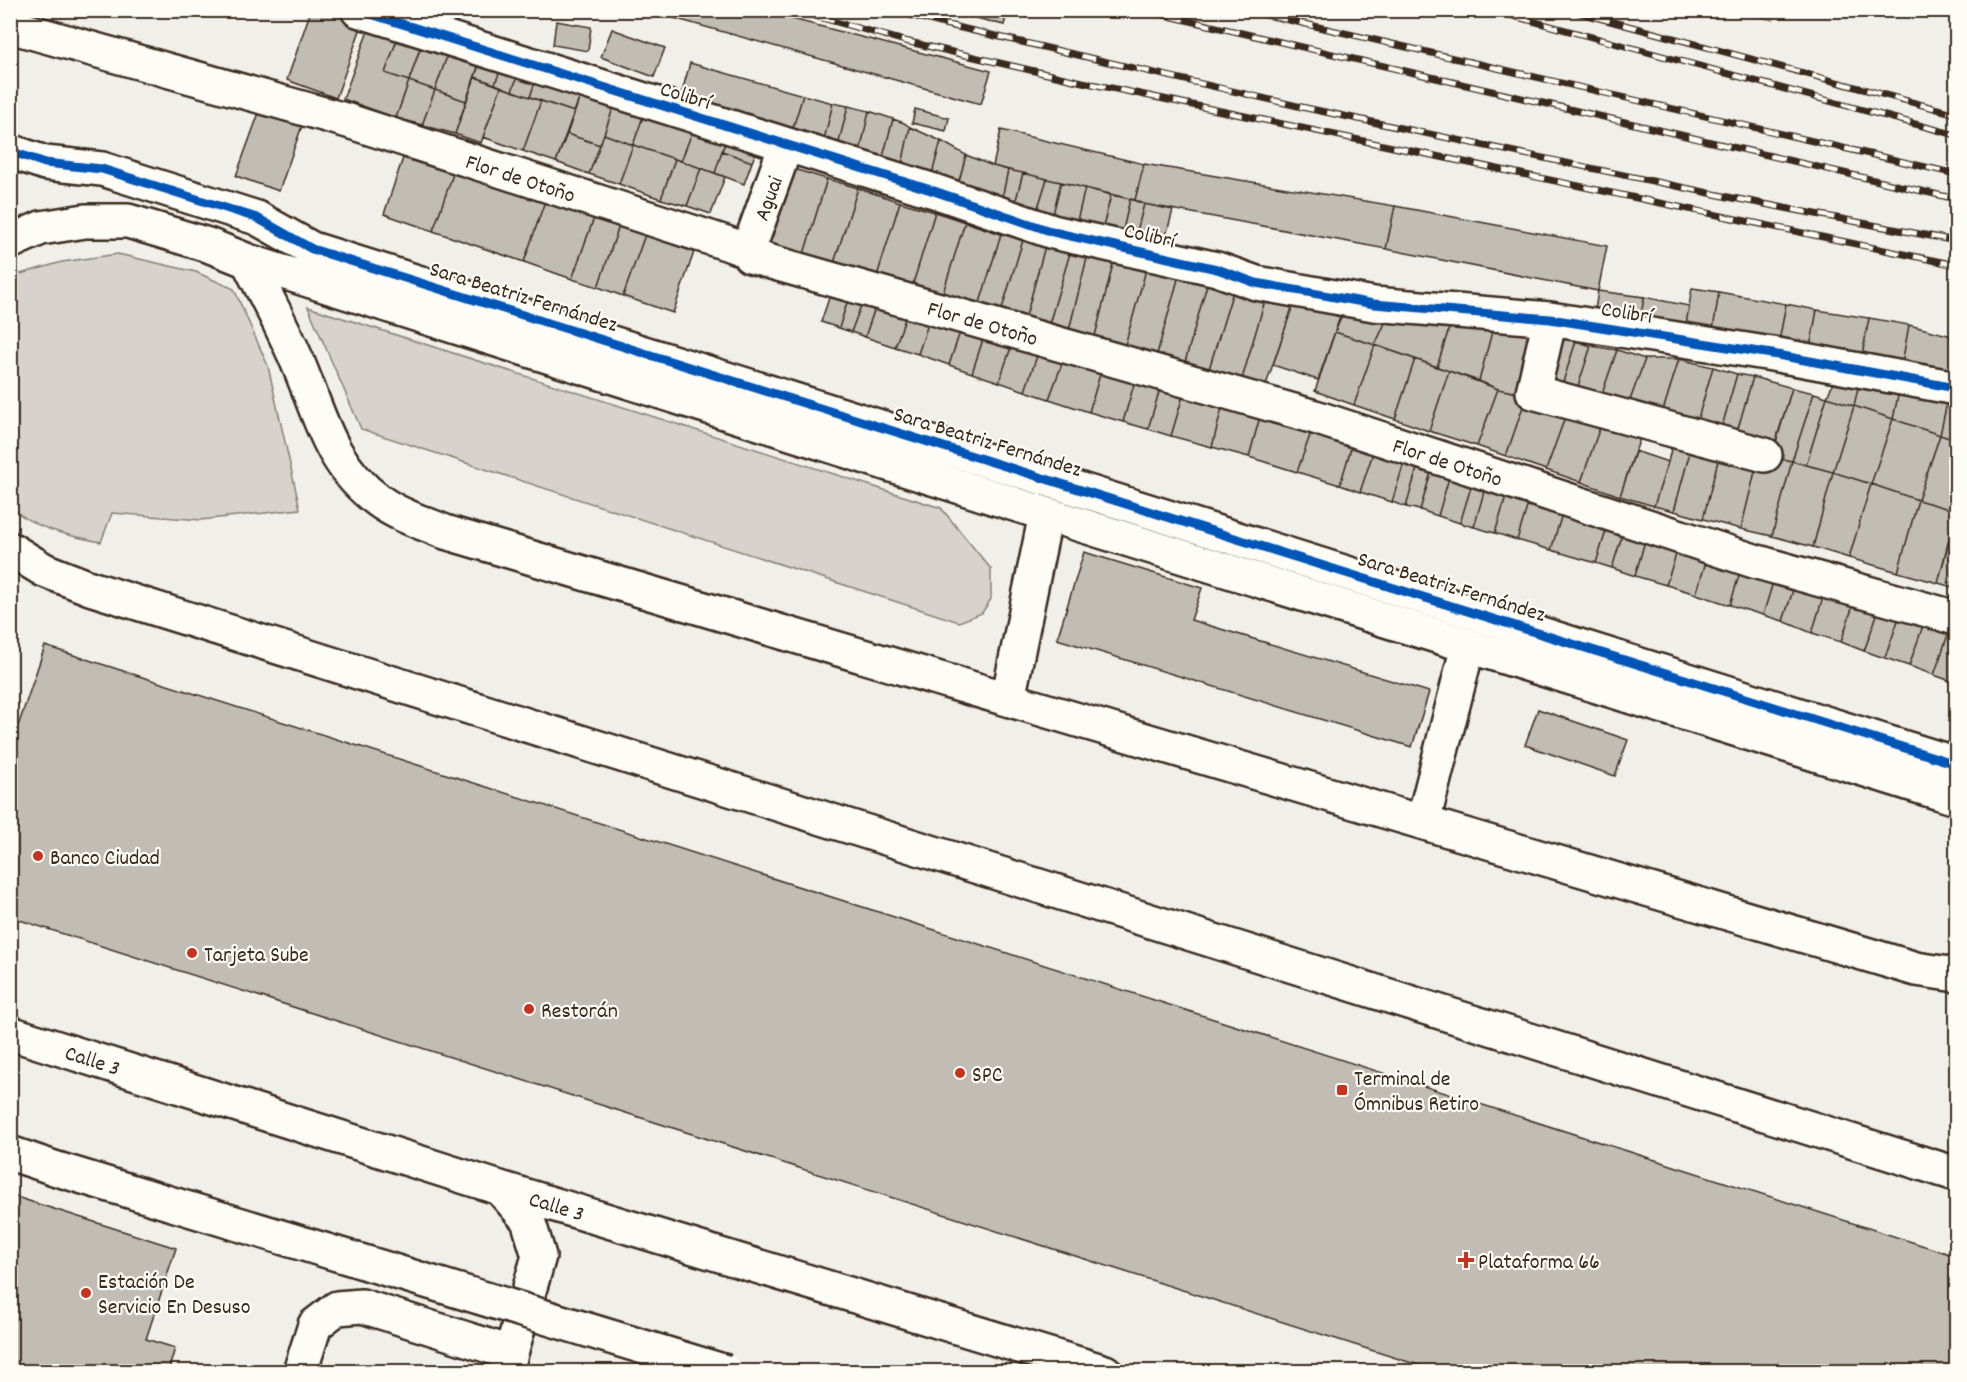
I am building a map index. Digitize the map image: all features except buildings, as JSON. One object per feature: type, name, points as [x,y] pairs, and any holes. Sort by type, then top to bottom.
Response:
[{"type":"street","name":"Colibrí","points":[[358,10],[934,191],[1053,232],[1217,269],[1256,283],[1374,304],[1550,319],[1772,354],[1956,388]]},
{"type":"street","name":"Flor de Otoño","points":[[10,26],[348,121],[748,251],[750,255],[1315,417],[1754,561],[1956,618]]},
{"type":"street","name":"Aguai","points":[[748,251],[786,146]]},
{"type":"street","name":"Sara Beatriz Fernández","points":[[10,151],[45,163],[102,169],[257,218],[312,249],[1956,764]]},
{"type":"street","points":[[10,242],[41,228],[85,221],[128,222],[208,245],[248,261],[1046,514],[1956,798]]},
{"type":"street","points":[[248,261],[295,356],[326,438],[342,463],[378,500],[398,512],[445,532],[1916,969],[1956,975]]},
{"type":"street","points":[[1550,319],[1533,392],[1765,455]]},
{"type":"street","points":[[1008,699],[1046,514]]},
{"type":"street","points":[[10,549],[44,570],[75,583],[1956,1174]]},
{"type":"street","points":[[1423,822],[1468,646]]},
{"type":"street","name":"Calle 3","points":[[10,1033],[500,1188],[1105,1371]]},
{"type":"street","points":[[10,1153],[726,1371]]},
{"type":"street","points":[[300,1371],[315,1325],[337,1308],[362,1306],[509,1362],[539,1256],[528,1220],[500,1188]]},
{"type":"shaded area","points":[[1737,11],[1776,11],[1773,20]]},
{"type":"shaded area","points":[[118,254],[196,272],[234,289],[268,366],[300,509],[201,520],[112,513],[101,542],[41,526],[20,515],[11,507],[11,282],[17,275],[62,262]]},
{"type":"shaded area","points":[[308,307],[941,508],[991,569],[991,599],[982,613],[959,622],[361,429]]},
{"type":"railway","points":[[793,10],[905,41],[1073,80],[1956,265]]},
{"type":"railway","points":[[891,10],[1306,108],[1733,198],[1956,241]]},
{"type":"railway","points":[[1143,10],[1956,199]]},
{"type":"railway","points":[[1245,10],[1956,174]]},
{"type":"railway","points":[[1491,10],[1956,135]]},
{"type":"railway","points":[[1569,10],[1956,114]]},
{"type":"cycle path","points":[[358,10],[934,191],[1053,232],[1217,269],[1256,283],[1374,304],[1550,319],[1772,354],[1956,388]]},
{"type":"cycle path","points":[[10,151],[45,163],[102,169],[257,218],[312,249],[1956,764]]},
{"type":"place","name":"Banco Ciudad","points":[[38,856]]},
{"type":"place","name":"Tarjeta Sube","points":[[192,953]]},
{"type":"place","name":"Restorán","points":[[529,1009]]},
{"type":"place","name":"SPC","points":[[960,1073]]},
{"type":"place","name":"Terminal de Ómnibus Retiro","points":[[1342,1090]]},
{"type":"place","name":"Plataforma 66","points":[[1466,1260]]},
{"type":"place","name":"Estación De Servicio En Desuso","points":[[86,1293]]}]
